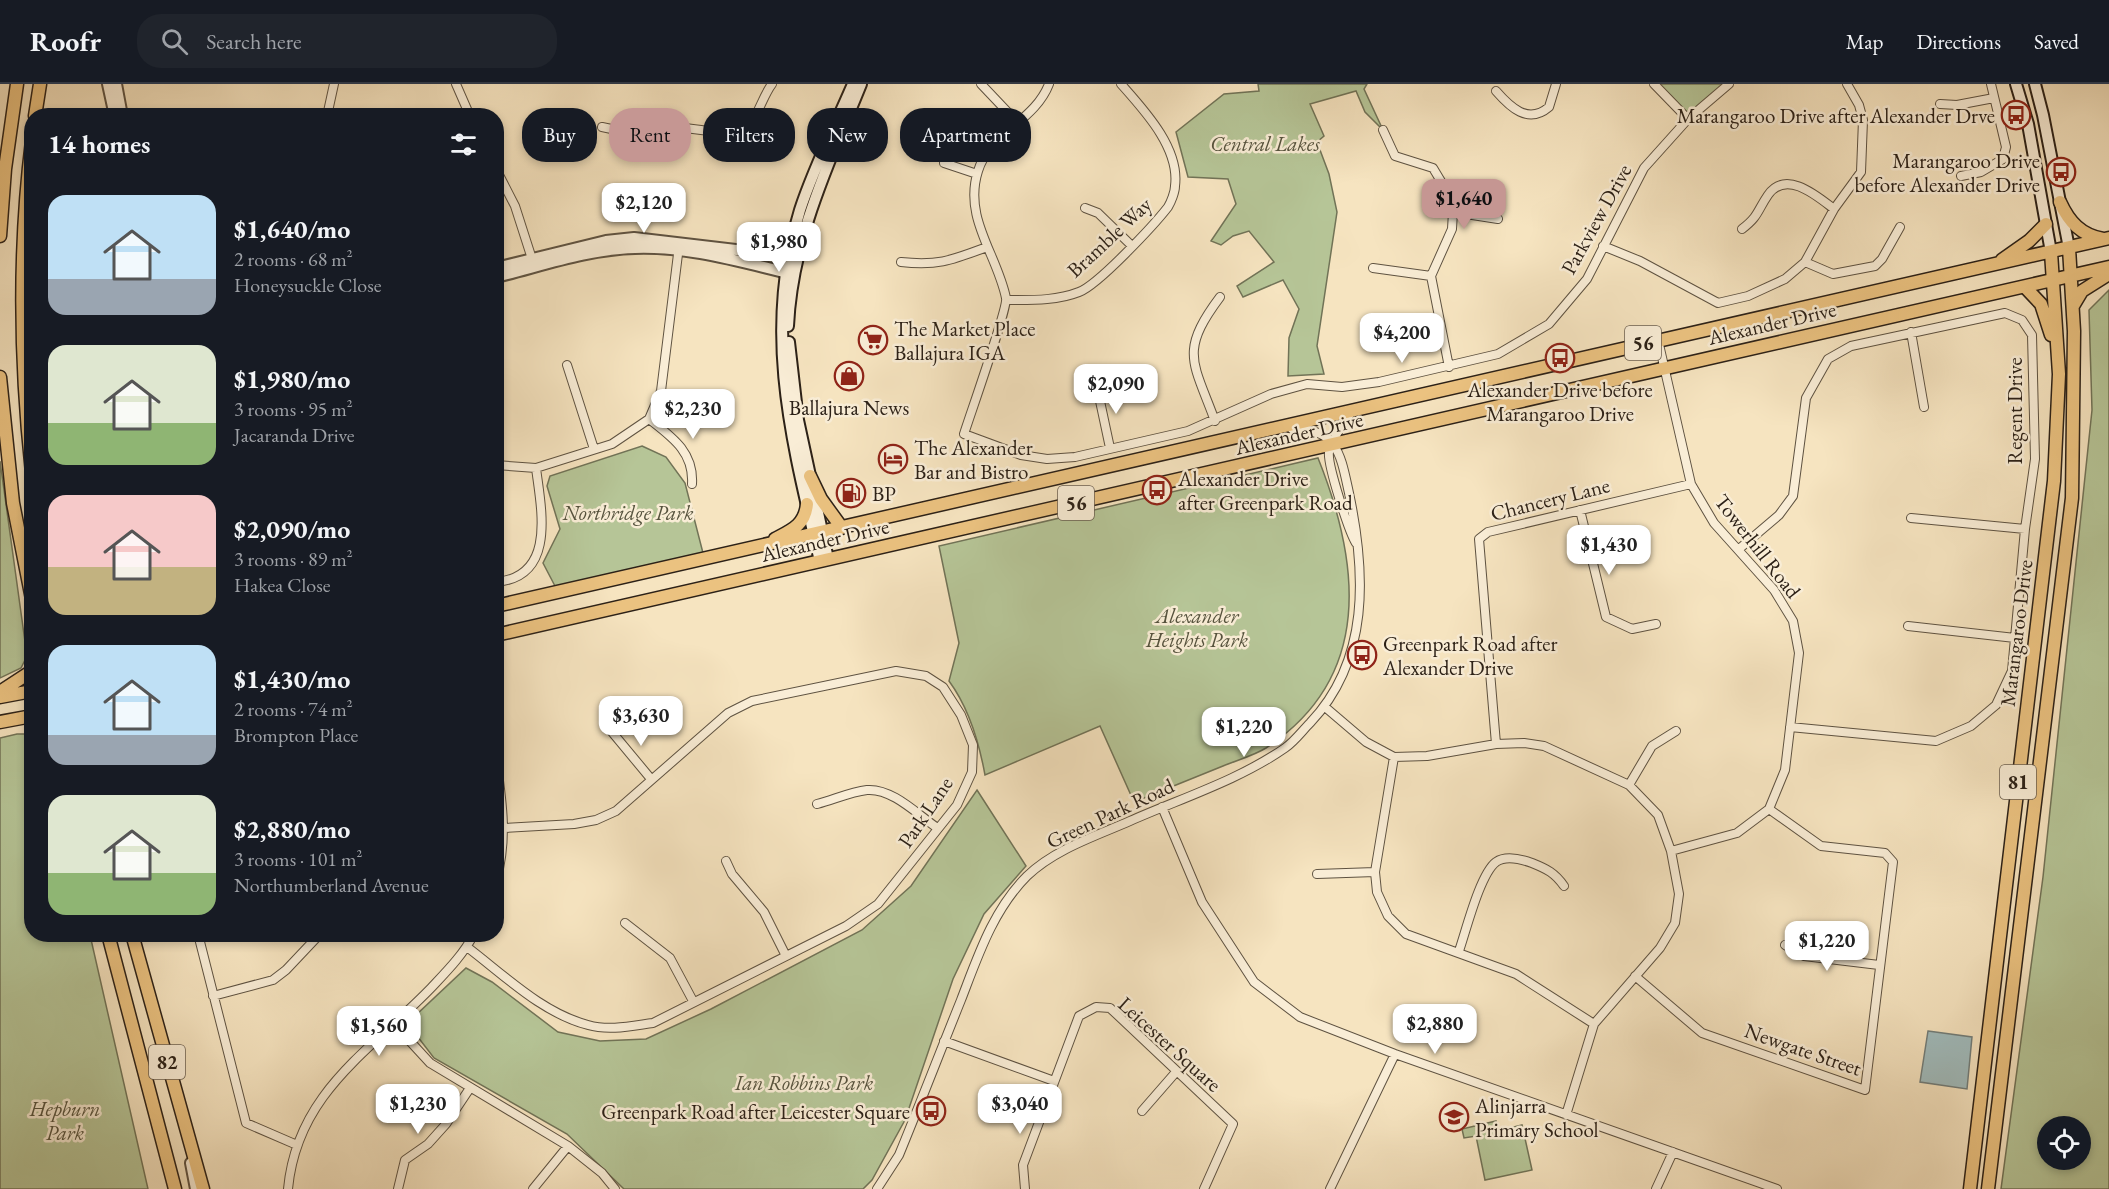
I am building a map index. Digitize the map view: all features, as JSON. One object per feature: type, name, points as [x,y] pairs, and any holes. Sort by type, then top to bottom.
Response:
[{"type":"main road","points":[[0,236],[5,169],[17,84]]},
{"type":"main road","points":[[36,108],[40,84]]},
{"type":"main road","points":[[108,84],[113,108]]},
{"type":"main road","points":[[116,84],[120,108]]},
{"type":"main road","points":[[818,534],[807,504],[783,383],[781,311],[801,209],[853,84]]},
{"type":"main road","points":[[793,256],[861,84]]},
{"type":"main road","name":"Marangaroo Drive","points":[[1970,1189],[2054,481],[2059,374],[2051,252],[2028,124],[2016,84]]},
{"type":"main road","name":"Marangaroo Drive","points":[[1988,1189],[2072,498],[2072,307],[2069,248],[2035,84]]},
{"type":"main road","points":[[2060,202],[2066,216],[2075,227],[2089,235],[2107,239]]},
{"type":"main road","points":[[24,212],[21,293],[24,394]]},
{"type":"main road","points":[[1996,264],[2030,241],[2046,224]]},
{"type":"main road","points":[[504,274],[606,241],[634,238],[679,246],[789,273]]},
{"type":"main road","name":"Alexander Drive","points":[[504,604],[1353,409],[2107,239]]},
{"type":"main road","points":[[679,246],[793,256]]},
{"type":"main road","points":[[504,267],[533,264]]},
{"type":"main road","name":"Alexander Drive","points":[[504,633],[2109,267]]},
{"type":"main road","points":[[789,273],[789,344],[798,420],[824,560]]},
{"type":"main road","points":[[2072,307],[2082,291],[2109,274]]},
{"type":"main road","points":[[2025,287],[2037,299],[2045,316],[2059,374]]},
{"type":"main road","points":[[0,377],[13,503],[24,559]]},
{"type":"main road","points":[[810,476],[825,505],[842,528]]},
{"type":"main road","points":[[761,547],[800,524],[805,519],[807,504]]},
{"type":"main road","points":[[2022,742],[2040,671],[2044,669],[2052,674]]},
{"type":"main road","points":[[0,692],[24,676]]},
{"type":"main road","points":[[0,697],[24,692]]},
{"type":"main road","points":[[0,722],[24,719]]},
{"type":"main road","name":"82","points":[[110,942],[175,1189]]},
{"type":"main road","name":"82","points":[[134,942],[203,1189]]},
{"type":"main road","points":[[194,1154],[191,1162],[196,1189]]},
{"type":"street","points":[[329,108],[334,84]]},
{"type":"street","points":[[456,84],[466,108]]},
{"type":"street","points":[[602,127],[621,131],[669,126],[733,134],[743,132],[753,121],[772,84]]},
{"type":"street","points":[[981,84],[1003,108]]},
{"type":"street","points":[[1031,111],[1044,98],[1049,84]]},
{"type":"street","name":"Bramble Way","points":[[1007,300],[1052,300],[1081,292],[1132,246],[1169,206],[1175,186],[1173,161],[1166,142],[1121,84]]},
{"type":"street","points":[[1496,91],[1512,109],[1537,114],[1549,107],[1556,84]]},
{"type":"street","points":[[1654,84],[1688,119]]},
{"type":"street","name":"Parkview Drive","points":[[1007,300],[964,434],[1021,455],[1047,459],[1075,457],[1188,431],[1215,421],[1271,394],[1307,384],[1342,387],[1370,384],[1498,354],[1549,324],[1587,279],[1644,168],[1662,145],[1688,119],[1729,84]]},
{"type":"street","points":[[1603,246],[1640,261],[1718,303],[1758,291],[1785,279],[1805,262],[1834,209],[1861,172],[1863,120],[1859,105],[1848,84]]},
{"type":"street","points":[[1961,176],[1981,172],[2003,159],[2006,147],[1991,84]]},
{"type":"street","points":[[1940,104],[1957,105],[1994,98]]},
{"type":"street","points":[[1383,130],[1395,156],[1433,168],[1445,188],[1453,212],[1452,229],[1431,276],[1449,367]]},
{"type":"street","points":[[983,162],[977,174],[973,196],[977,222],[1007,300]]},
{"type":"street","points":[[944,163],[977,174]]},
{"type":"street","points":[[504,185],[515,206],[533,264]]},
{"type":"street","points":[[1742,229],[1756,218],[1769,194],[1780,185],[1795,185],[1808,190],[1834,209]]},
{"type":"street","points":[[1085,208],[1098,213],[1132,246]]},
{"type":"street","points":[[1453,212],[1498,219]]},
{"type":"street","points":[[1805,262],[1833,274],[1875,266],[1882,259],[1900,227]]},
{"type":"street","points":[[504,466],[536,468],[612,444],[649,420],[661,391],[679,246]]},
{"type":"street","points":[[901,262],[929,265],[945,263],[987,247]]},
{"type":"street","points":[[1373,268],[1431,276]]},
{"type":"street","points":[[1215,421],[1195,368],[1193,354],[1195,335],[1220,297]]},
{"type":"street","name":"Regent Drive","points":[[1739,549],[1779,515],[1792,496],[1806,398],[1828,359],[1851,346],[2005,313],[2022,320],[2032,335],[2035,459],[2025,529],[2012,671],[1996,705],[1971,726],[1936,741],[1790,727]]},
{"type":"street","points":[[1911,332],[1924,408]]},
{"type":"street","name":"Towerhill Road","points":[[1658,340],[1691,484],[1713,523],[1774,590],[1793,621],[1799,653],[1785,770],[1769,809]]},
{"type":"street","points":[[567,365],[594,449]]},
{"type":"street","points":[[1097,387],[1110,448]]},
{"type":"street","points":[[1270,428],[1315,430],[1324,435],[1333,445],[1339,427],[1353,409]]},
{"type":"street","points":[[649,420],[682,447],[691,464],[692,484]]},
{"type":"street","name":"Green Park Road","points":[[879,1186],[899,1155],[993,921],[1028,876],[1065,849],[1245,772],[1288,746],[1325,707],[1345,671],[1357,636],[1361,590],[1356,527],[1340,451],[1333,445]]},
{"type":"street","points":[[504,579],[523,573],[532,564],[541,545],[543,520],[536,468]]},
{"type":"street","name":"Chancery Lane","points":[[1496,744],[1479,540],[1488,532],[1691,484]]},
{"type":"street","points":[[1580,510],[1606,617],[1632,629],[1656,624]]},
{"type":"street","points":[[1911,518],[2025,529]]},
{"type":"street","points":[[1908,626],[2014,638]]},
{"type":"street","name":"Park Lane","points":[[466,947],[556,1014],[589,1026],[620,1028],[652,1023],[846,926],[878,904],[907,871],[936,827],[957,805],[972,772],[973,745],[961,715],[943,687],[926,676],[909,671],[896,671],[752,700],[728,713],[616,811],[596,820],[506,828]]},
{"type":"street","points":[[1325,707],[1366,742],[1394,757],[1427,756],[1496,744],[1524,743],[1544,746],[1629,784],[1658,815],[1671,851],[1679,894],[1675,923],[1660,948],[1594,1024],[1566,1115]]},
{"type":"street","points":[[1629,784],[1652,746],[1676,731]]},
{"type":"street","points":[[612,732],[651,779]]},
{"type":"street","points":[[1394,757],[1375,872],[1377,892],[1388,916],[1406,934],[1459,951],[1516,974],[1594,1024]]},
{"type":"street","points":[[817,804],[866,790],[879,791],[895,798],[936,827]]},
{"type":"street","points":[[1162,807],[1202,902],[1254,982],[1300,1017],[1395,1054],[1777,1189]]},
{"type":"street","points":[[1671,851],[1737,833],[1769,809]]},
{"type":"street","name":"Newgate Street","points":[[1635,976],[1702,1033],[1865,1090],[1893,862],[1885,853],[1821,846],[1769,809]]},
{"type":"street","points":[[504,814],[506,828],[504,846]]},
{"type":"street","points":[[1459,951],[1486,874],[1496,862],[1508,858],[1522,859],[1554,872],[1564,886]]},
{"type":"street","points":[[726,861],[732,874],[764,912],[786,956]]},
{"type":"street","points":[[1317,874],[1375,872]]},
{"type":"street","points":[[625,923],[670,957],[693,1001]]},
{"type":"street","points":[[200,942],[246,1124],[297,1146]]},
{"type":"street","points":[[213,996],[273,980],[286,970],[312,942]]},
{"type":"street","points":[[288,1189],[297,1146],[308,1117],[327,1088],[395,1025],[469,942]]},
{"type":"street","points":[[1785,945],[1804,956],[1879,965]]},
{"type":"street","name":"Leicester Square","points":[[1025,1189],[1023,1165],[1053,1081],[1079,1016],[1096,1007],[1110,1008],[1233,1125],[1204,1189]]},
{"type":"street","points":[[395,1025],[430,1063],[568,1146],[602,1173],[615,1189]]},
{"type":"street","points":[[944,1041],[1053,1081]]},
{"type":"street","points":[[1330,1189],[1395,1054]]},
{"type":"street","points":[[1142,1111],[1176,1072]]},
{"type":"street","points":[[398,1189],[405,1160],[428,1144],[446,1124],[470,1088]]},
{"type":"street","points":[[533,1189],[568,1146]]},
{"type":"street","points":[[1656,1189],[1673,1152]]},
{"type":"street","points":[[879,1186],[890,1189]]},
{"type":"green space","name":"Central Lakes","points":[[1258,84],[1367,84],[1364,89],[1383,130],[1365,112],[1356,91],[1310,104],[1324,136],[1317,142],[1329,174],[1337,212],[1317,346],[1324,374],[1288,376],[1289,338],[1299,309],[1283,280],[1243,297],[1237,286],[1274,262],[1249,231],[1233,236],[1221,245],[1211,241],[1236,204],[1228,179],[1188,177],[1176,132],[1224,94],[1259,91]]},
{"type":"green space","points":[[1654,84],[1729,84],[1688,119]]},
{"type":"green space","points":[[2109,290],[2109,1189],[2001,1189],[2043,877],[2092,410],[2089,310]]},
{"type":"green space","name":"Northridge Park","points":[[642,446],[666,457],[685,483],[703,553],[556,588],[543,563],[560,529],[547,486],[550,476]]},
{"type":"green space","name":"Alexander Heights Park","points":[[1318,458],[1343,538],[1348,577],[1348,616],[1341,653],[1326,688],[1301,719],[1261,751],[1134,802],[1100,726],[985,775],[972,726],[962,702],[949,681],[959,643],[939,546]]},
{"type":"green space","points":[[0,461],[24,634],[24,662],[21,668],[0,678]]},
{"type":"green space","name":"Hepburn Park","points":[[24,734],[24,942],[92,942],[148,1189],[0,1189],[0,738]]},
{"type":"green space","name":"Ian Robbins Park","points":[[977,790],[1026,866],[984,914],[953,979],[905,1120],[872,1180],[863,1189],[624,1189],[567,1134],[434,1058],[411,1028],[415,1016],[466,968],[492,982],[558,1032],[600,1041],[646,1039],[711,1009],[862,930],[911,886]]},
{"type":"green space","points":[[1496,1121],[1498,1131],[1522,1125],[1532,1170],[1485,1180],[1476,1136],[1464,1138],[1462,1129]]},
{"type":"water","points":[[1928,1031],[1972,1037],[1967,1089],[1920,1082]]},
{"type":"place","name":"Marangaroo Drive after Alexander Drve","points":[[2016,115]]},
{"type":"place","name":"Marangaroo Drive before Alexander Drive","points":[[2061,172]]},
{"type":"place","name":"The Market Place Ballajura IGA","points":[[873,340]]},
{"type":"place","name":"Alexander Drive before Marangaroo Drive","points":[[1560,358]]},
{"type":"place","name":"Ballajura News","points":[[849,376]]},
{"type":"place","name":"The Alexander Bar and Bistro","points":[[893,459]]},
{"type":"place","name":"Alexander Drive after Greenpark Road","points":[[1157,490]]},
{"type":"place","name":"BP","points":[[851,493]]},
{"type":"place","name":"Greenpark Road after Alexander Drive","points":[[1362,655]]},
{"type":"place","name":"Greenpark Road after Leicester Square","points":[[931,1111]]},
{"type":"place","name":"Alinjarra Primary School","points":[[1454,1117]]}]
